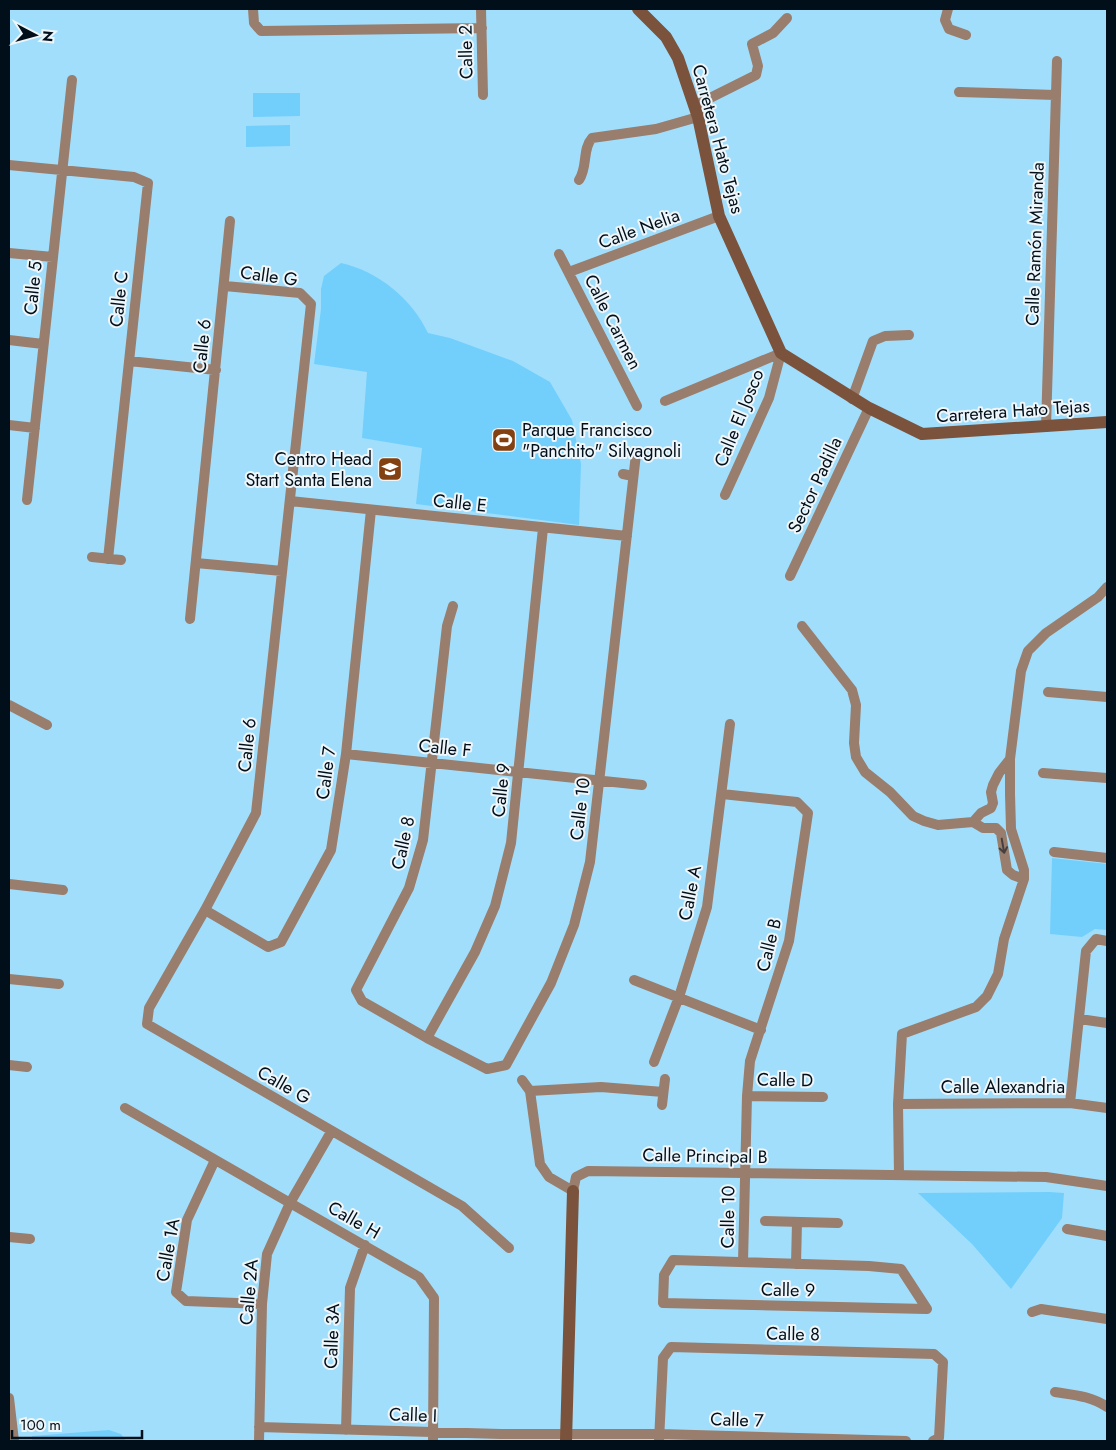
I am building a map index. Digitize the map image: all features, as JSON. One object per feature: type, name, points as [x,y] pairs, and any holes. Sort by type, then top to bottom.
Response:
[{"type":"street","points":[[253,9],[254,23],[261,31],[482,28]]},
{"type":"street","name":"Calle 2","points":[[482,9],[483,95]]},
{"type":"street","name":"Carretera Hato Tejas","points":[[638,9],[666,38],[678,58],[696,112],[719,216],[781,353],[852,399],[922,434],[1107,422]]},
{"type":"street","points":[[948,9],[945,20],[950,29],[966,35]]},
{"type":"street","points":[[579,180],[584,172],[587,144],[592,138],[656,129],[696,112],[756,75],[758,66],[752,44],[773,33],[787,18]]},
{"type":"street","name":"Calle Ramón Miranda","points":[[1046,427],[1056,61]]},
{"type":"street","name":"Calle 5","points":[[27,500],[72,80]]},
{"type":"street","points":[[959,92],[1055,94]]},
{"type":"street","name":"Calle C","points":[[9,165],[134,177],[148,183],[108,559]]},
{"type":"street","name":"Calle Nelia","points":[[569,272],[719,216]]},
{"type":"street","name":"Calle 6","points":[[190,619],[230,221]]},
{"type":"street","points":[[9,252],[53,257]]},
{"type":"street","name":"Calle Carmen","points":[[559,254],[637,406]]},
{"type":"street","name":"Calle G","points":[[224,286],[300,293],[311,304],[305,359]]},
{"type":"street","points":[[852,399],[873,341],[886,336],[909,335]]},
{"type":"street","points":[[9,340],[43,344]]},
{"type":"street","points":[[665,401],[781,353]]},
{"type":"street","name":"Calle El Josco","points":[[725,495],[765,407],[781,353]]},
{"type":"street","name":"Calle 6","points":[[205,910],[256,813],[305,359]]},
{"type":"street","points":[[129,361],[216,370]]},
{"type":"street","name":"Sector Padilla","points":[[790,576],[869,408]]},
{"type":"street","points":[[9,425],[35,428]]},
{"type":"street","name":"Calle 10","points":[[427,1038],[487,1070],[506,1066],[551,983],[574,925],[590,862],[627,536],[628,475],[636,454]]},
{"type":"street","name":"Calle E","points":[[290,501],[627,536]]},
{"type":"street","name":"Calle 7","points":[[205,910],[268,947],[281,942],[331,850],[346,754],[372,510]]},
{"type":"street","name":"Calle 9","points":[[427,1038],[475,952],[495,906],[511,843],[543,528]]},
{"type":"street","points":[[92,558],[121,560]]},
{"type":"street","points":[[196,563],[282,571]]},
{"type":"street","points":[[899,1175],[898,1104],[902,1034],[976,1007],[988,996],[998,974],[1004,939],[1024,879],[1024,870],[1011,829],[1010,794],[1010,759],[1021,670],[1028,651],[1046,633],[1098,597],[1107,587]]},
{"type":"street","name":"Calle 8","points":[[427,1038],[362,1001],[356,990],[410,888],[423,840],[447,626],[454,606]]},
{"type":"street","points":[[802,626],[852,690],[856,706],[854,742],[856,757],[865,772],[890,792],[913,816],[924,821],[938,824],[973,822],[983,828],[996,828],[1001,833],[1007,870],[1013,875],[1024,879]]},
{"type":"street","points":[[1048,692],[1107,697]]},
{"type":"street","points":[[9,705],[47,725]]},
{"type":"street","name":"Calle A","points":[[654,1062],[679,997],[707,907],[730,724]]},
{"type":"street","name":"Calle F","points":[[346,754],[642,785]]},
{"type":"street","points":[[973,822],[981,813],[991,808],[993,803],[991,792],[993,785],[999,773],[1010,759]]},
{"type":"street","points":[[1044,773],[1107,778]]},
{"type":"street","name":"Calle B","points":[[722,794],[797,802],[808,813],[789,941],[750,1061],[745,1173]]},
{"type":"street","points":[[1054,852],[1107,858]]},
{"type":"street","points":[[9,884],[63,890]]},
{"type":"street","name":"Calle G","points":[[205,910],[149,1008],[147,1024],[462,1206],[509,1248]]},
{"type":"street","points":[[1070,1103],[1086,951],[1096,939],[1107,941]]},
{"type":"street","points":[[9,979],[59,984]]},
{"type":"street","points":[[634,980],[761,1030]]},
{"type":"street","points":[[1080,1019],[1107,1023]]},
{"type":"street","points":[[9,1065],[27,1067]]},
{"type":"street","points":[[662,1105],[665,1079]]},
{"type":"street","points":[[522,1080],[530,1091],[540,1164],[549,1177],[573,1190],[566,1437]]},
{"type":"street","points":[[530,1091],[601,1087],[663,1092]]},
{"type":"street","name":"Calle D","points":[[747,1096],[823,1097]]},
{"type":"street","name":"Calle Alexandria","points":[[898,1104],[1070,1103],[1107,1108]]},
{"type":"street","name":"Calle H","points":[[125,1108],[419,1277],[434,1298],[433,1437]]},
{"type":"street","name":"Calle 2A","points":[[258,1441],[262,1304],[267,1254],[290,1203],[331,1132]]},
{"type":"street","name":"Calle 1A","points":[[215,1160],[187,1220],[176,1292],[186,1301],[262,1304]]},
{"type":"street","name":"Calle Principal B","points":[[573,1190],[576,1178],[588,1170],[1046,1177],[1107,1186]]},
{"type":"street","name":"Calle 10","points":[[743,1262],[745,1173]]},
{"type":"street","points":[[765,1221],[838,1223]]},
{"type":"street","points":[[796,1264],[797,1222]]},
{"type":"street","points":[[1067,1229],[1107,1236]]},
{"type":"street","points":[[9,1236],[30,1239]]},
{"type":"street","name":"Calle 3A","points":[[346,1430],[350,1288],[365,1245]]},
{"type":"street","name":"Calle 9","points":[[673,1260],[796,1264],[900,1269],[927,1309],[663,1302],[664,1275],[673,1260]]},
{"type":"street","points":[[1032,1312],[1041,1309],[1107,1319]]},
{"type":"street","name":"Calle 8","points":[[660,1438],[662,1358],[670,1347],[934,1354],[943,1362],[939,1438],[933,1441]]},
{"type":"street","points":[[1055,1392],[1086,1396],[1098,1400],[1107,1406]]},
{"type":"street","points":[[9,1398],[14,1441]]},
{"type":"street","name":"Calle I","points":[[259,1427],[346,1430],[433,1437],[566,1437]]},
{"type":"street","name":"Calle 7","points":[[566,1437],[906,1441]]},
{"type":"shaded area","points":[[253,93],[300,93],[300,116],[253,117]]},
{"type":"shaded area","points":[[290,125],[290,146],[246,147],[246,126]]},
{"type":"shaded area","points":[[341,263],[368,273],[392,288],[413,309],[428,333],[450,338],[513,361],[550,382],[572,420],[581,464],[579,525],[416,504],[422,448],[362,438],[367,372],[314,364],[321,309],[321,289],[324,276]]},
{"type":"shaded area","points":[[1052,858],[1107,864],[1107,930],[1095,929],[1082,937],[1050,934]]},
{"type":"shaded area","points":[[918,1193],[1064,1193],[1062,1218],[1011,1289],[972,1244]]},
{"type":"shaded area","points":[[109,1430],[121,1434],[126,1441],[32,1441],[32,1436]]},
{"type":"place","name":"Parque Francisco \"Panchito\" Silvagnoli","points":[[504,440]]},
{"type":"place","name":"Centro Head Start Santa Elena","points":[[390,469]]}]
